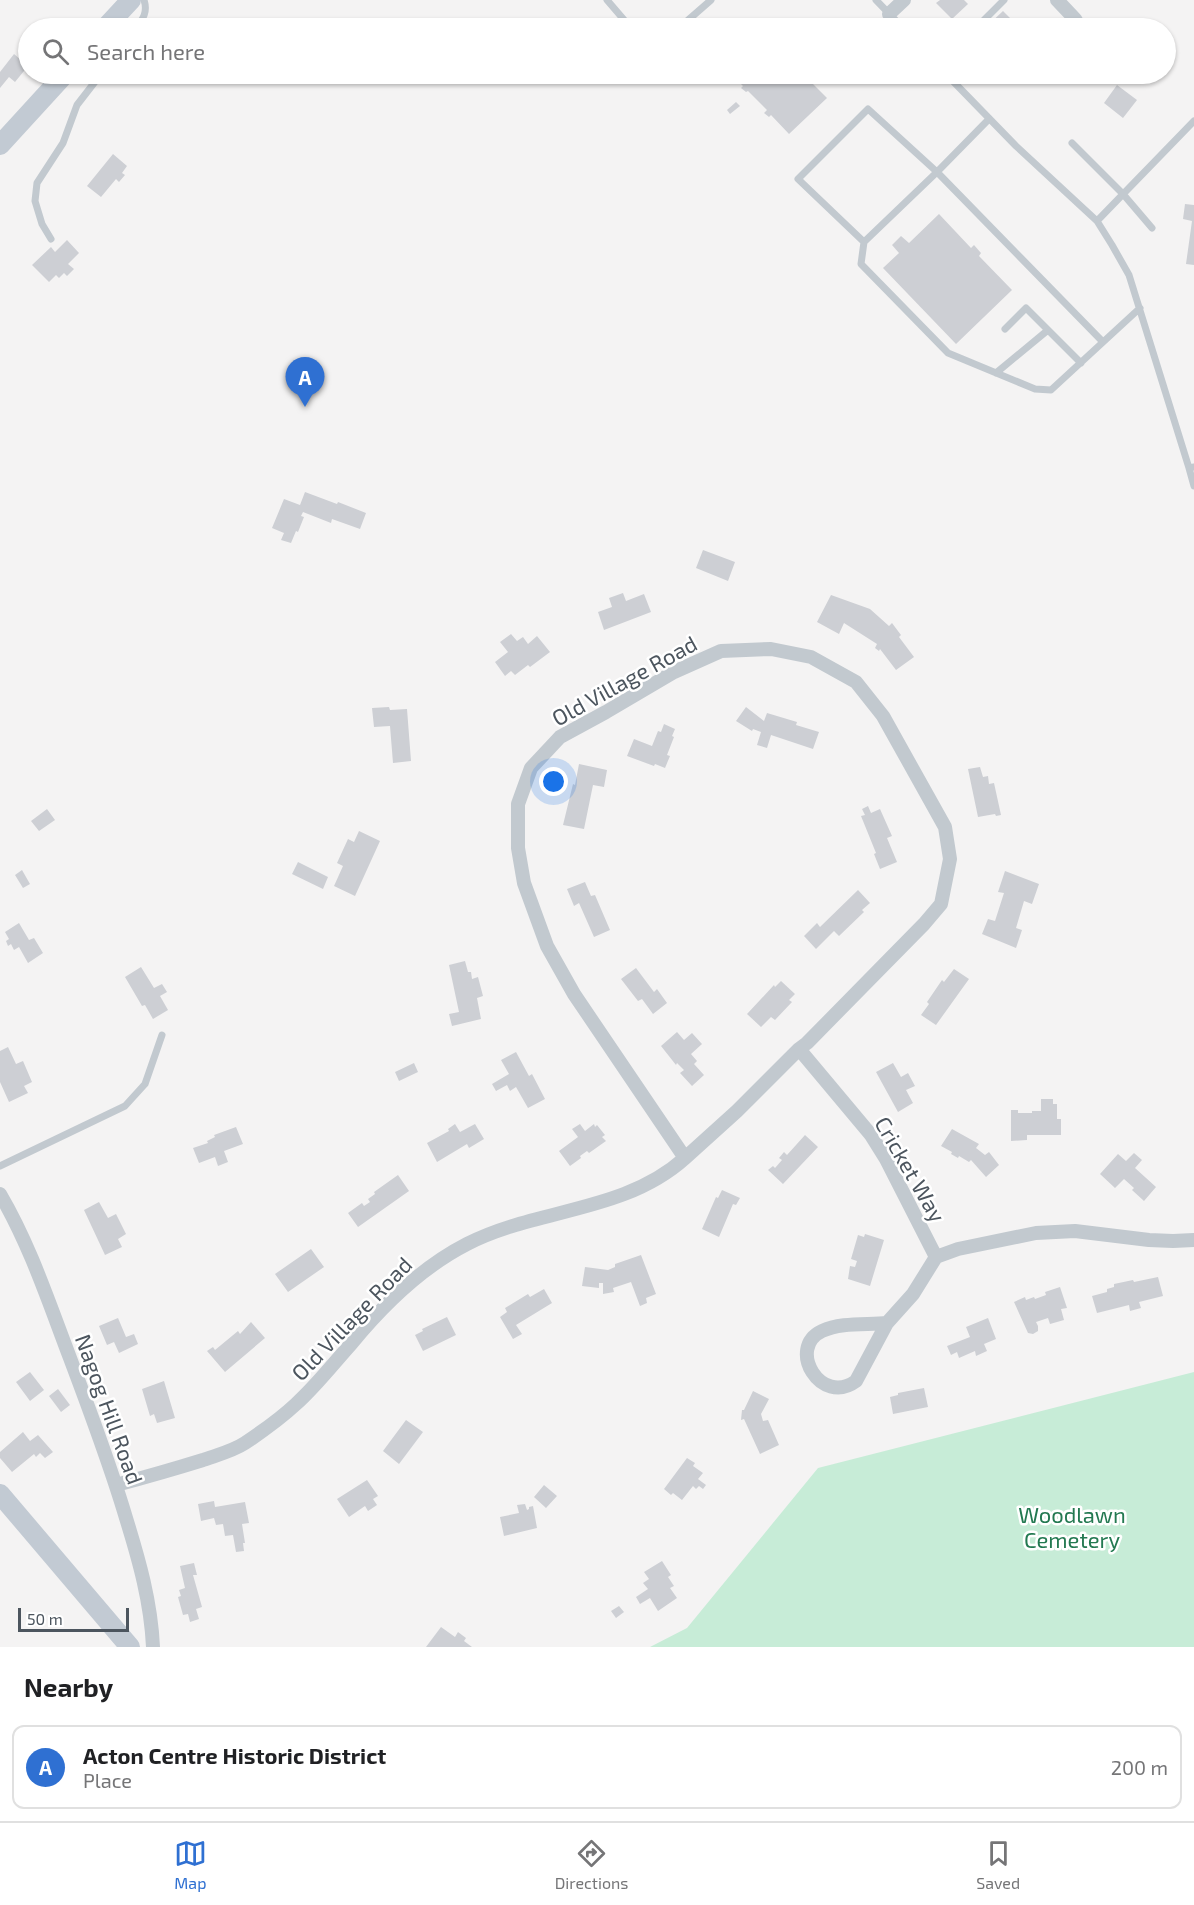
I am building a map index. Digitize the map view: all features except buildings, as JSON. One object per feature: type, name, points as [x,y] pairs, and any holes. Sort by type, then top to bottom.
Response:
[{"type":"street","points":[[114,18],[131,0]]},
{"type":"street","points":[[889,14],[904,0]]},
{"type":"street","points":[[1057,0],[1075,18]]},
{"type":"street","points":[[0,146],[56,84]]},
{"type":"street","name":"Old Village Road","points":[[116,1485],[174,1470],[222,1454],[243,1444],[300,1400],[378,1314],[408,1285],[438,1260],[466,1244],[494,1231],[522,1222],[621,1196],[672,1169],[685,1158],[738,1111],[880,971],[941,904],[950,859],[945,827],[883,716],[856,682],[811,657],[771,649],[721,651],[674,672],[560,737],[531,768],[518,804],[518,848],[524,883],[547,946],[574,994],[685,1158]]},
{"type":"street","name":"Cricket Way","points":[[799,1049],[871,1135],[892,1169],[936,1257]]},
{"type":"street","name":"Nagog Hill Road","points":[[0,1194],[14,1217],[49,1302],[116,1485],[143,1578],[152,1618],[153,1647]]},
{"type":"street","points":[[887,1323],[827,1329],[816,1335],[810,1342],[806,1354],[815,1376],[828,1386],[837,1388],[852,1384],[863,1370],[887,1323],[913,1293],[936,1257],[958,1249],[1036,1233],[1076,1231],[1165,1241],[1194,1240]]},
{"type":"street","points":[[1,1499],[130,1647]]},
{"type":"lane","points":[[144,0],[146,2],[144,18]]},
{"type":"lane","points":[[607,0],[622,18]]},
{"type":"lane","points":[[690,18],[711,0]]},
{"type":"lane","points":[[876,0],[893,18]]},
{"type":"lane","points":[[986,18],[1004,0]]},
{"type":"lane","points":[[51,239],[42,224],[35,201],[38,183],[63,143],[77,105],[93,84]]},
{"type":"lane","points":[[956,84],[1016,146],[1097,221],[1129,275],[1191,467],[1194,486]]},
{"type":"lane","points":[[864,242],[798,179],[868,109],[937,172],[1103,342]]},
{"type":"lane","points":[[989,119],[864,242],[861,264],[948,353],[1035,389],[1051,390],[1140,308]]},
{"type":"lane","points":[[1097,221],[1194,122]]},
{"type":"lane","points":[[1072,143],[1123,194],[1152,228]]},
{"type":"lane","points":[[1005,329],[1026,308],[1081,363]]},
{"type":"lane","points":[[996,373],[1048,330]]},
{"type":"lane","points":[[0,1166],[125,1106],[145,1084],[162,1035]]},
{"type":"green space","name":"Woodlawn Cemetery","points":[[1194,1372],[1194,1647],[650,1647],[687,1628],[818,1468]]},
{"type":"place","name":"Acton Centre Historic District","points":[[305,407]]}]
